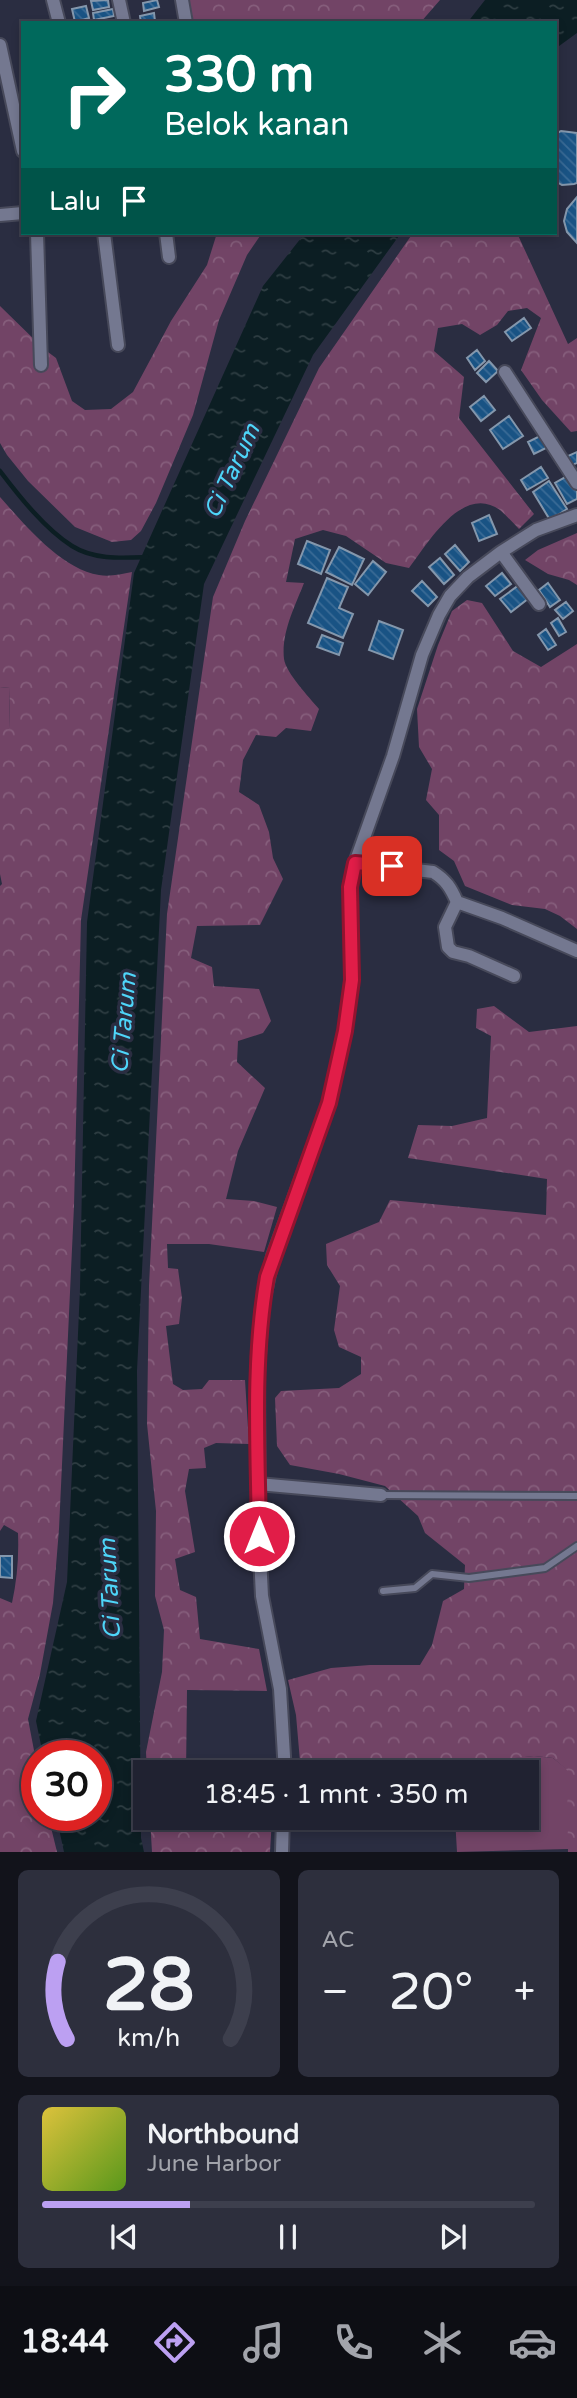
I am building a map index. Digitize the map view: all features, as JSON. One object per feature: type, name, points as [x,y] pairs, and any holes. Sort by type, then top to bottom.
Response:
[{"type":"street","points":[[53,0],[58,21]]},
{"type":"street","points":[[119,0],[124,21]]},
{"type":"street","points":[[182,0],[186,21]]},
{"type":"street","points":[[0,45],[21,141]]},
{"type":"street","points":[[0,215],[21,213]]},
{"type":"street","points":[[37,235],[41,365]]},
{"type":"street","points":[[104,235],[118,345]]},
{"type":"street","points":[[166,235],[169,257]]},
{"type":"street","points":[[505,372],[577,484]]},
{"type":"street","points":[[284,1760],[280,1689],[262,1596],[258,1372],[262,1307],[273,1256],[329,1103],[345,1031],[352,980],[350,887],[355,863],[393,756],[422,655],[450,596],[468,577],[501,552],[536,530],[577,515]]},
{"type":"street","points":[[501,552],[539,604]]},
{"type":"street","points":[[355,863],[433,873],[449,885],[457,902],[502,918],[577,951]]},
{"type":"street","points":[[457,902],[446,927],[448,947],[453,952],[469,956],[513,976]]},
{"type":"street","points":[[258,1484],[382,1495]]},
{"type":"street","points":[[282,1852],[283,1830]]},
{"type":"lane","points":[[382,1495],[577,1496]]},
{"type":"lane","points":[[383,1591],[415,1588],[432,1574],[468,1578],[545,1568],[577,1546]]},
{"type":"green space","points":[[188,0],[440,0],[422,21],[193,21]]},
{"type":"green space","points":[[216,235],[261,235],[247,255],[219,320],[193,415],[156,503],[141,531],[131,540],[112,542],[75,527],[28,481],[0,443],[0,306],[56,358],[72,401],[85,410],[111,409],[133,392],[171,321],[207,265]]},
{"type":"green space","points":[[412,235],[518,235],[568,344],[577,338],[577,431],[571,432],[542,400],[521,370],[541,318],[527,308],[508,311],[497,325],[480,335],[462,324],[438,328],[434,351],[464,377],[459,418],[534,514],[519,529],[500,510],[486,504],[473,504],[460,510],[436,532],[409,568],[386,563],[346,536],[323,530],[295,539],[286,582],[304,583],[287,630],[284,659],[293,678],[319,709],[311,731],[286,728],[276,737],[256,735],[243,760],[239,792],[259,805],[269,832],[273,858],[283,879],[260,925],[197,926],[191,958],[212,967],[214,986],[259,989],[271,1021],[263,1033],[238,1041],[237,1062],[265,1088],[238,1151],[226,1199],[254,1201],[277,1207],[264,1252],[209,1244],[167,1244],[168,1268],[178,1269],[182,1298],[179,1324],[166,1326],[173,1384],[183,1390],[202,1389],[209,1380],[245,1380],[249,1444],[216,1443],[204,1448],[206,1468],[189,1469],[185,1491],[195,1552],[175,1559],[180,1590],[196,1597],[200,1639],[259,1649],[267,1691],[187,1690],[186,1760],[146,1760],[162,1672],[164,1630],[155,1596],[156,1511],[147,1424],[149,1286],[167,914],[213,597],[245,521],[319,368]]},
{"type":"green space","points":[[0,497],[44,544],[71,564],[99,575],[132,572],[81,920],[74,1206],[53,1603],[40,1674],[28,1719],[32,1740],[21,1740],[21,1831],[52,1831],[57,1852],[0,1852],[0,1598],[12,1603],[18,1533],[4,1525],[0,1531],[0,729],[9,729],[10,688],[0,687]]},
{"type":"green space","points":[[577,533],[577,585],[548,574],[525,560],[538,550]]},
{"type":"green space","points":[[467,600],[482,603],[513,651],[541,667],[577,644],[577,929],[545,909],[512,905],[465,886],[454,861],[439,850],[439,815],[426,800],[432,769],[419,747],[417,709],[452,611]]},
{"type":"green space","points":[[0,687],[10,688],[9,729],[0,729]]},
{"type":"green space","points":[[494,1006],[529,1032],[577,1026],[577,1852],[568,1852],[567,1770],[553,1758],[534,1756],[495,1760],[300,1760],[296,1715],[288,1680],[331,1668],[420,1665],[432,1645],[443,1601],[464,1589],[465,1565],[425,1533],[418,1516],[385,1486],[290,1465],[277,1446],[275,1398],[281,1391],[339,1388],[361,1374],[361,1357],[339,1347],[334,1330],[340,1286],[327,1265],[326,1244],[379,1222],[390,1200],[546,1215],[547,1179],[408,1158],[418,1125],[452,1126],[487,1118],[491,1036],[476,1028],[477,1009]]},
{"type":"green space","points":[[534,1756],[553,1758],[568,1770],[568,1849],[457,1852],[456,1830],[539,1830],[539,1760],[487,1760]]},
{"type":"green space","points":[[151,1830],[271,1830],[270,1852],[152,1852]]},
{"type":"water","points":[[485,0],[577,0],[577,33],[557,48],[557,21],[469,21]]},
{"type":"water","name":"Ci Tarum","points":[[303,235],[400,235],[313,355],[204,584],[161,890],[137,1371],[140,1760],[133,1760],[133,1830],[141,1830],[144,1852],[64,1852],[59,1831],[112,1831],[112,1740],[40,1740],[36,1721],[67,1582],[80,1288],[87,922],[134,573],[263,286]]},
{"type":"building","points":[[108,0],[109,7],[93,10],[91,1]]},
{"type":"building","points":[[157,0],[159,7],[144,11],[143,3]]},
{"type":"building","points":[[86,6],[89,18],[75,21],[72,9]]},
{"type":"building","points":[[113,9],[114,16],[94,20],[93,13]]},
{"type":"building","points":[[154,13],[155,21],[141,21],[140,16]]},
{"type":"building","points":[[557,133],[577,133],[577,183],[562,185],[557,182]]},
{"type":"building","points":[[577,197],[577,243],[567,232],[564,221],[567,209]]},
{"type":"building","points":[[524,318],[531,328],[512,341],[505,332]]},
{"type":"building","points":[[477,350],[485,361],[475,370],[467,358]]},
{"type":"building","points":[[489,361],[498,371],[486,382],[477,373]]},
{"type":"building","points":[[484,396],[495,410],[481,421],[470,407]]},
{"type":"building","points":[[509,416],[523,436],[503,449],[490,430]]},
{"type":"building","points":[[544,434],[550,446],[534,454],[528,442]]},
{"type":"building","points":[[577,452],[577,463],[572,465],[568,456]]},
{"type":"building","points":[[541,467],[548,478],[527,490],[521,480]]},
{"type":"building","points":[[571,474],[577,486],[577,499],[567,504],[555,483]]},
{"type":"building","points":[[549,481],[567,509],[550,520],[533,492]]},
{"type":"building","points":[[489,515],[497,534],[479,541],[472,523]]},
{"type":"building","points":[[307,541],[330,550],[321,574],[298,564]]},
{"type":"building","points":[[455,545],[469,562],[460,571],[445,554]]},
{"type":"building","points":[[339,547],[364,559],[352,585],[326,572]]},
{"type":"building","points":[[440,558],[454,575],[444,584],[429,567]]},
{"type":"building","points":[[373,561],[386,572],[368,595],[355,584]]},
{"type":"building","points":[[502,573],[511,584],[495,596],[486,586]]},
{"type":"building","points":[[327,578],[348,587],[339,608],[353,614],[343,638],[308,623]]},
{"type":"building","points":[[422,581],[437,597],[428,606],[412,591]]},
{"type":"building","points":[[548,583],[560,600],[550,607],[539,590]]},
{"type":"building","points":[[519,585],[529,598],[511,612],[500,599]]},
{"type":"building","points":[[566,602],[573,611],[563,619],[555,610]]},
{"type":"building","points":[[558,618],[566,632],[559,636],[551,623]]},
{"type":"building","points":[[379,621],[403,630],[393,659],[369,650]]},
{"type":"building","points":[[546,629],[556,645],[548,650],[538,635]]},
{"type":"building","points":[[322,635],[343,643],[339,655],[317,647]]},
{"type":"building","points":[[0,1556],[12,1556],[12,1578],[0,1577]]},
{"type":"waterway","points":[[0,471],[42,521],[72,546],[99,556],[147,557]]},
{"type":"route","points":[[259,1536],[258,1372],[262,1307],[267,1277],[329,1103],[345,1031],[352,980],[350,887],[355,863],[392,866]]}]
